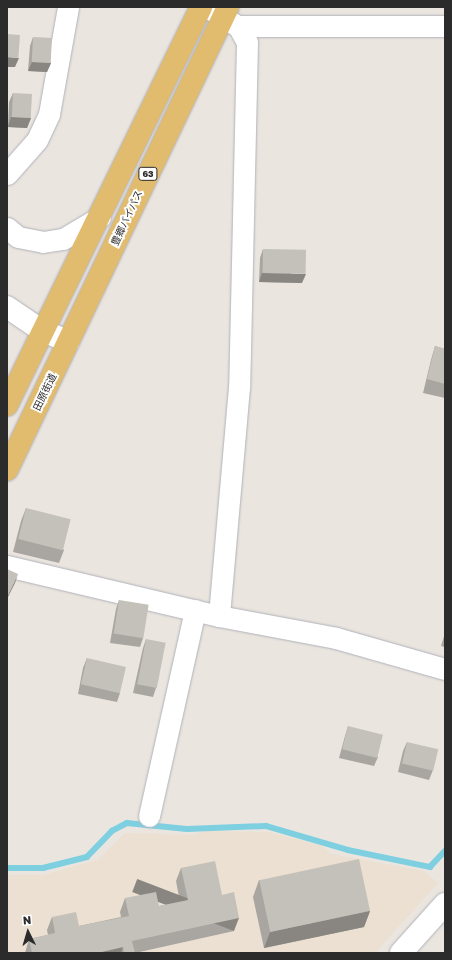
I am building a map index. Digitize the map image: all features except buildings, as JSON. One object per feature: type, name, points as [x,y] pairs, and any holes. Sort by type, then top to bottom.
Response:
[{"type":"main road","name":"63","points":[[7,405],[41,330],[100,217],[200,7]]},
{"type":"main road","name":"豊郷バイパス","points":[[69,342],[224,14]]},
{"type":"main road","name":"田原街道","points":[[7,470],[69,342]]},
{"type":"street","points":[[7,174],[37,140],[49,114],[68,7]]},
{"type":"street","points":[[224,14],[445,26]]},
{"type":"street","points":[[219,616],[239,387],[247,42],[224,14]]},
{"type":"street","points":[[7,228],[18,236],[43,242],[64,239],[100,217]]},
{"type":"street","points":[[7,307],[41,330],[69,342]]},
{"type":"street","points":[[7,566],[219,616],[336,638],[445,669]]},
{"type":"street","points":[[149,816],[195,610]]},
{"type":"street","points":[[401,953],[445,904]]},
{"type":"shaded area","points":[[205,831],[268,832],[320,845],[332,854],[424,871],[438,883],[375,953],[7,953],[7,875],[43,875],[97,860],[125,833],[193,835]]},
{"type":"waterway","points":[[7,868],[43,868],[87,857],[112,831],[127,823],[187,829],[266,826],[348,850],[430,867],[445,851]]}]
